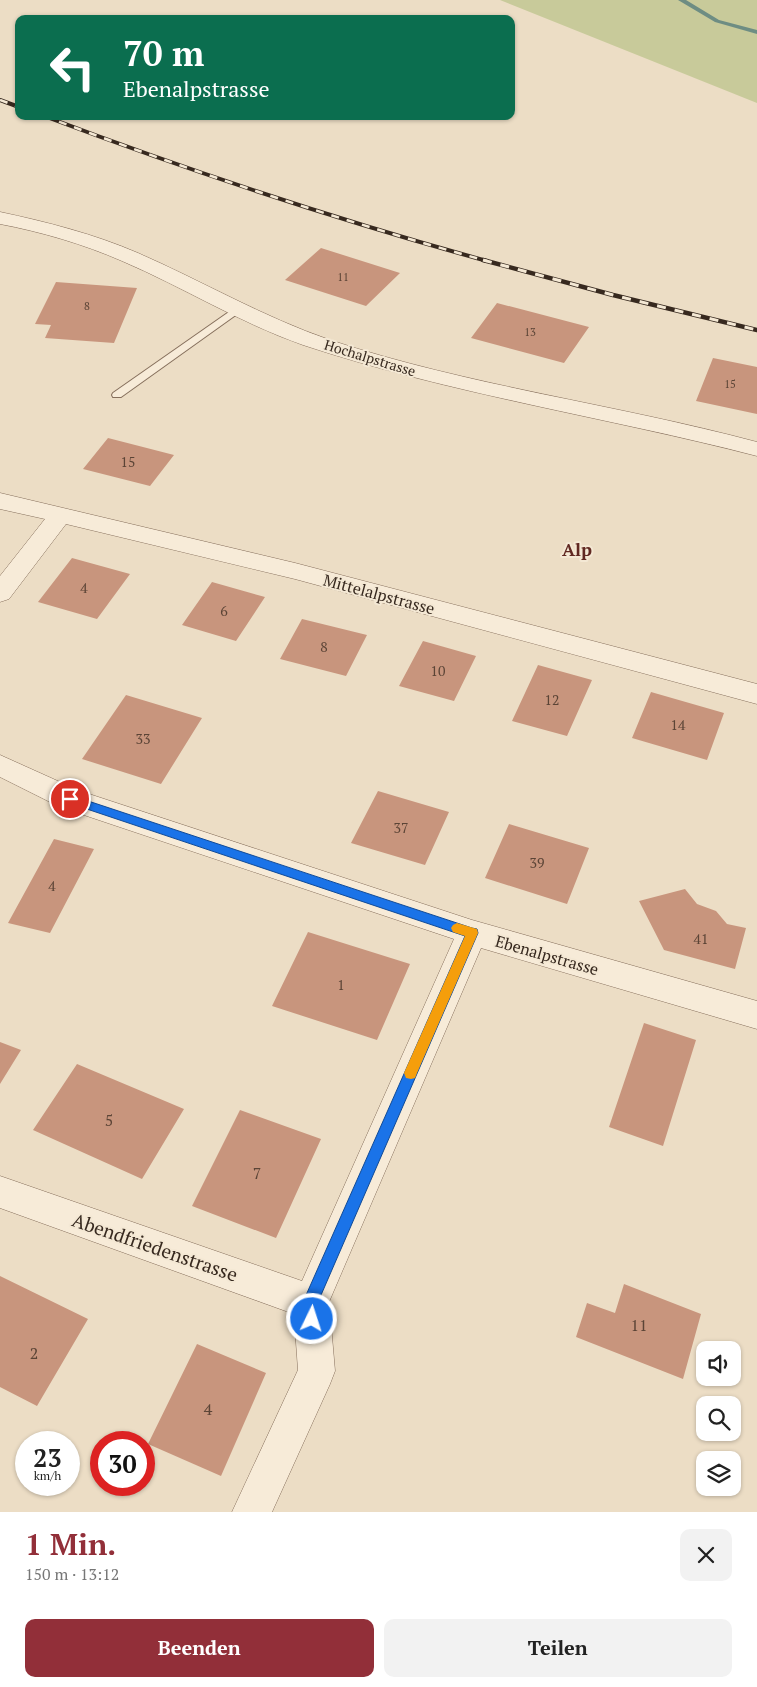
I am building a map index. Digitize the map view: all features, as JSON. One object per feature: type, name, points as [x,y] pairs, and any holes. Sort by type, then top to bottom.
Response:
[{"type":"street","name":"Hochalpstrasse","points":[[0,218],[62,232],[106,247],[147,264],[236,310],[306,338],[417,373],[698,432],[757,449]]},
{"type":"street","name":"Mittelalpstrasse","points":[[0,500],[60,516],[295,571],[757,694]]},
{"type":"street","points":[[0,593],[60,516]]},
{"type":"street","name":"Ebenalpstrasse","points":[[0,765],[70,799],[472,933],[757,1015]]},
{"type":"street","points":[[252,1512],[317,1371],[311,1302],[472,933]]},
{"type":"street","name":"Abendfriedenstrasse","points":[[0,1192],[311,1302]]},
{"type":"lane","points":[[117,395],[236,310]]},
{"type":"green space","points":[[500,0],[757,0],[757,103]]},
{"type":"building","points":[[321,248],[400,273],[366,306],[285,280]]},
{"type":"building","points":[[56,282],[137,288],[114,343],[45,338],[51,325],[35,324]]},
{"type":"building","points":[[497,303],[589,327],[564,363],[471,338]]},
{"type":"building","points":[[713,358],[757,367],[757,414],[696,401]]},
{"type":"building","points":[[108,438],[174,455],[150,486],[83,469]]},
{"type":"building","points":[[72,558],[130,574],[97,619],[38,602]]},
{"type":"building","points":[[212,582],[265,597],[236,641],[182,625]]},
{"type":"building","points":[[302,619],[367,635],[346,676],[280,659]]},
{"type":"building","points":[[423,641],[476,656],[454,701],[399,686]]},
{"type":"building","points":[[538,665],[592,680],[567,736],[512,721]]},
{"type":"building","points":[[651,692],[724,713],[707,760],[632,738]]},
{"type":"building","points":[[126,695],[202,718],[161,784],[82,759]]},
{"type":"building","points":[[378,791],[449,812],[425,865],[351,843]]},
{"type":"building","points":[[509,824],[589,848],[567,904],[485,878]]},
{"type":"building","points":[[54,839],[94,849],[50,933],[8,923]]},
{"type":"building","points":[[685,889],[697,904],[716,911],[727,924],[746,928],[735,969],[664,950],[639,901]]},
{"type":"building","points":[[308,932],[410,964],[377,1040],[272,1006]]},
{"type":"building","points":[[644,1023],[696,1040],[663,1146],[609,1127]]},
{"type":"building","points":[[0,1042],[21,1050],[0,1084]]},
{"type":"building","points":[[77,1064],[184,1109],[142,1179],[33,1130]]},
{"type":"building","points":[[240,1110],[321,1139],[276,1238],[192,1206]]},
{"type":"building","points":[[0,1276],[88,1319],[37,1406],[0,1387]]},
{"type":"building","points":[[624,1284],[701,1314],[683,1379],[576,1337],[587,1303],[615,1313]]},
{"type":"building","points":[[197,1344],[266,1373],[221,1476],[155,1447],[154,1431]]},
{"type":"waterway","points":[[681,0],[717,21],[757,32]]},
{"type":"railway","points":[[0,100],[15,106]]},
{"type":"railway","points":[[55,120],[264,194],[375,229],[487,261]]},
{"type":"railway","points":[[483,260],[613,295],[757,330]]},
{"type":"slow traffic","points":[[411,1073],[472,933],[457,928]]},
{"type":"district","name":"Alp","points":[[577,550]]},
{"type":"route","points":[[70,799],[472,933],[311,1302],[312,1319]]}]
